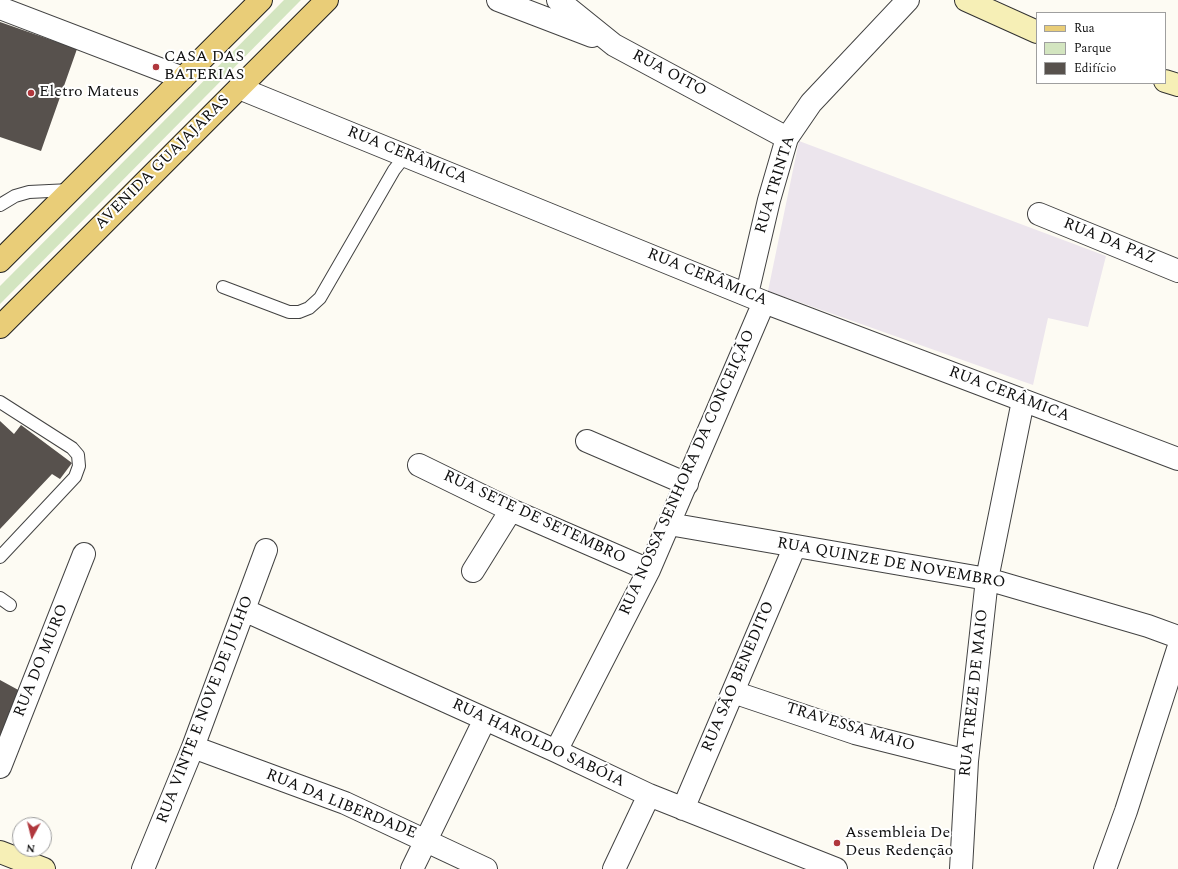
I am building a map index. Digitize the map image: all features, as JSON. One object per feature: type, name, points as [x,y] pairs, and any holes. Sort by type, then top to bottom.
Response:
[{"type":"main road","points":[[0,261],[261,0]]},
{"type":"main road","name":"AVENIDA GUAJAJARAS","points":[[0,327],[327,0]]},
{"type":"main road","points":[[966,0],[1036,32]]},
{"type":"main road","points":[[1166,81],[1178,85]]},
{"type":"main road","points":[[9,860],[44,869]]},
{"type":"street","points":[[498,0],[614,45]]},
{"type":"street","name":"RUA OITO","points":[[558,0],[614,45],[787,138]]},
{"type":"street","name":"RUA TRINTA","points":[[756,298],[769,200],[787,138],[811,102],[908,0]]},
{"type":"street","points":[[0,8],[183,78]]},
{"type":"street","name":"RUA CERÂMICA","points":[[239,88],[756,298],[1178,459]]},
{"type":"street","name":"RUA DA PAZ","points":[[1039,214],[1178,271]]},
{"type":"street","name":"RUA NOSSA SENHORA DA CONCEIÇÃO","points":[[556,751],[649,570],[687,484],[756,298]]},
{"type":"street","name":"RUA TREZE DE MAIO","points":[[961,869],[967,761],[987,579],[1024,401]]},
{"type":"street","points":[[587,441],[687,484]]},
{"type":"street","name":"RUA SETE DE SETEMBRO","points":[[419,465],[511,510],[649,570]]},
{"type":"street","points":[[473,571],[511,510]]},
{"type":"street","name":"RUA QUINZE DE NOVEMBRO","points":[[669,524],[987,579],[1148,626],[1178,637]]},
{"type":"street","name":"RUA SÃO BENEDITO","points":[[683,809],[795,546]]},
{"type":"street","name":"RUA VINTE E NOVE DE JULHO","points":[[143,869],[193,746],[266,550]]},
{"type":"street","name":"RUA DO MURO","points":[[0,767],[84,554]]},
{"type":"street","name":"RUA HAROLDO SABÓIA","points":[[244,610],[556,751],[649,795],[836,869]]},
{"type":"street","points":[[1105,869],[1126,810],[1178,649]]},
{"type":"street","name":"TRAVESSA MAIO","points":[[733,692],[854,733],[967,761]]},
{"type":"street","points":[[412,869],[485,720]]},
{"type":"street","name":"RUA DA LIBERDADE","points":[[193,746],[345,803],[427,840],[486,869]]},
{"type":"street","points":[[614,869],[649,795]]},
{"type":"lane","points":[[223,287],[289,312],[299,312],[309,308],[320,298],[394,170],[405,156]]},
{"type":"lane","points":[[0,205],[15,196],[30,192],[71,190]]},
{"type":"lane","points":[[0,402],[72,448],[78,456],[79,466],[75,477],[0,557]]},
{"type":"lane","points":[[0,598],[10,605]]},
{"type":"shaded area","points":[[799,141],[1106,256],[1088,327],[1048,318],[1033,385],[768,291]]},
{"type":"green space","points":[[284,0],[301,0],[0,304],[0,286]]},
{"type":"building","name":"Eletro Mateus","points":[[0,22],[77,49],[41,151],[0,137]]},
{"type":"building","points":[[0,421],[14,434],[21,425],[72,463],[60,479],[52,474],[0,529]]},
{"type":"building","points":[[0,680],[22,692],[0,740]]},
{"type":"place","name":"CASA DAS BATERIAS","points":[[156,67]]},
{"type":"place","name":"Eletro Mateus","points":[[31,93]]},
{"type":"place","name":"Assembleia De Deus Redenção","points":[[837,843]]}]
